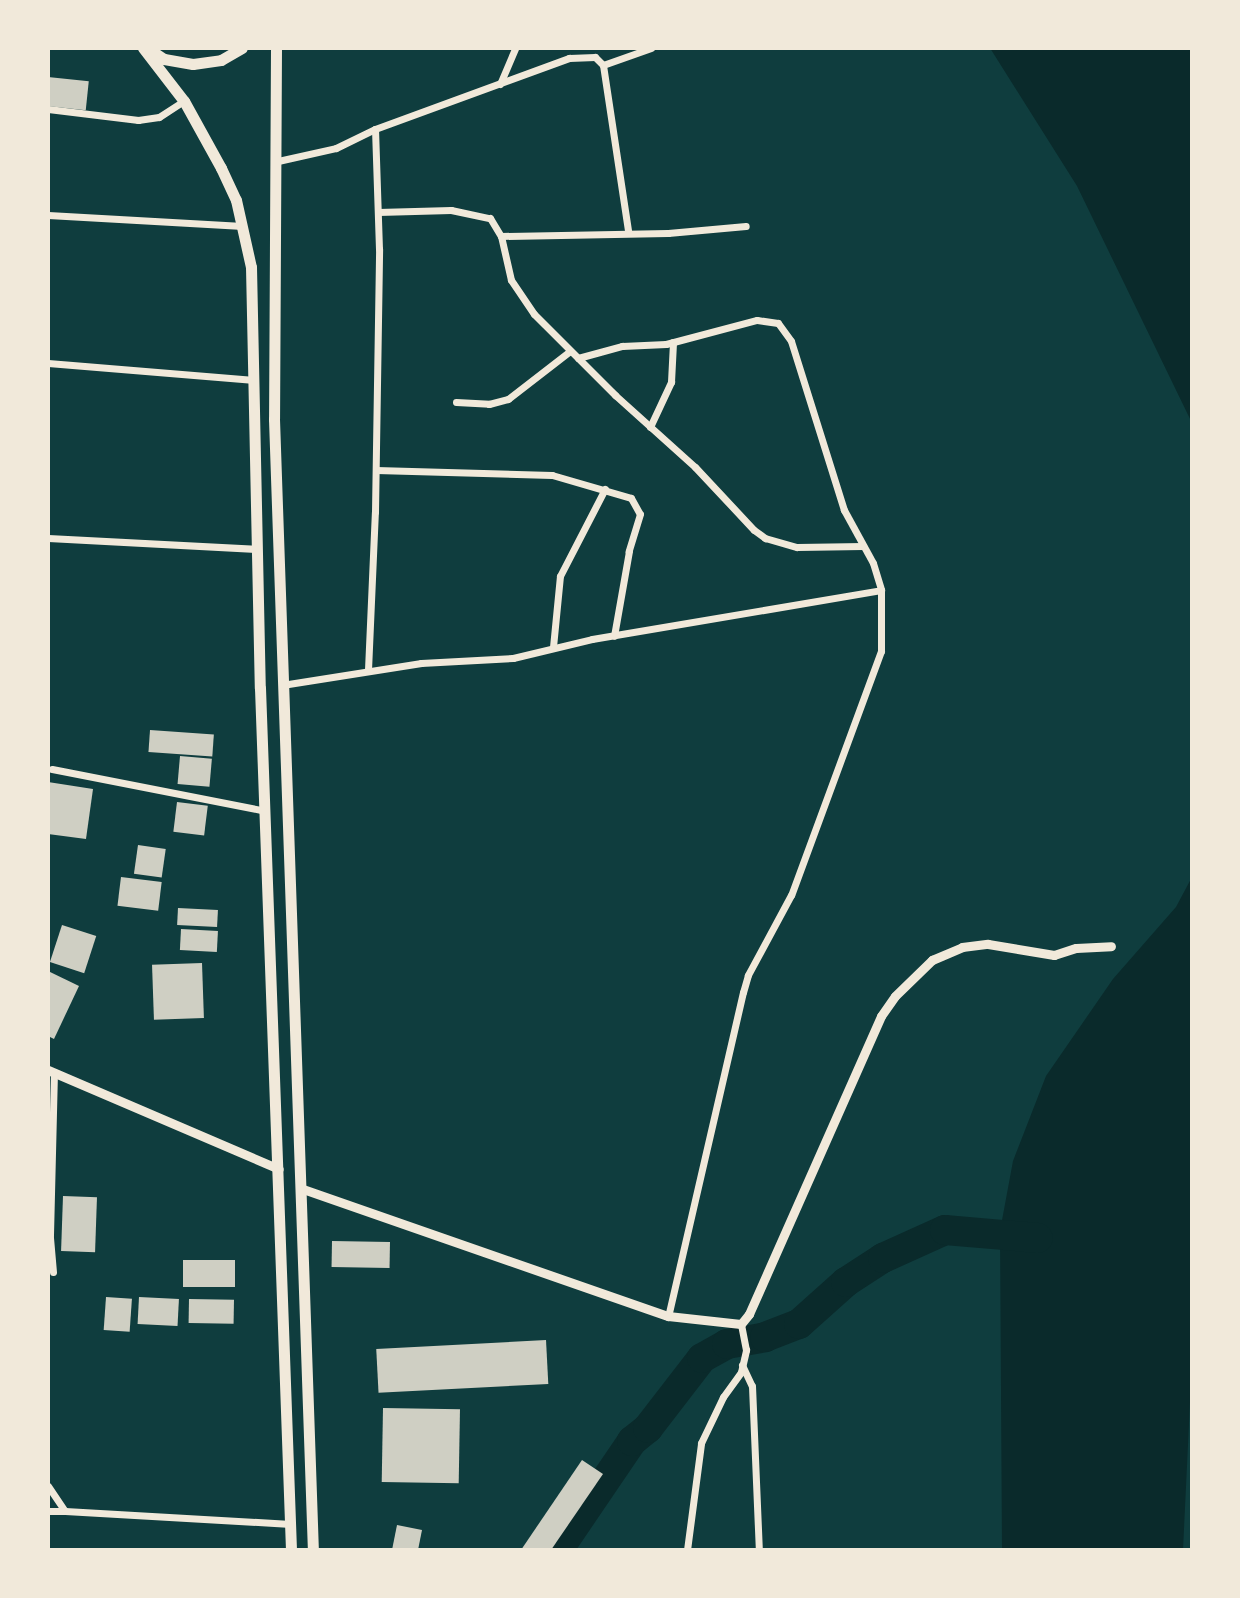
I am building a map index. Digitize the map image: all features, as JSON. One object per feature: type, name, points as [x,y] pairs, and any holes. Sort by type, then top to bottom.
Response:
[{"type":"main road","points":[[145,48],[164,59],[193,64],[221,60],[242,48]]},
{"type":"main road","points":[[145,48],[184,101],[221,168],[243,226],[251,267],[291,1550]]},
{"type":"main road","points":[[276,48],[278,161],[274,318],[282,685],[313,1550]]},
{"type":"main road","points":[[254,317],[274,318]]},
{"type":"main road","points":[[283,1307],[304,1305]]},
{"type":"street","points":[[500,84],[515,48]]},
{"type":"street","points":[[603,65],[651,48]]},
{"type":"street","points":[[278,161],[336,148],[375,129],[500,84],[584,55],[595,57],[603,65],[628,231]]},
{"type":"street","points":[[48,109],[138,120],[159,117],[184,101]]},
{"type":"street","points":[[368,670],[376,470],[378,212],[375,129]]},
{"type":"street","points":[[378,212],[463,211],[490,218],[501,236],[507,268],[518,293],[570,351],[765,538],[797,547],[863,546]]},
{"type":"street","points":[[48,215],[243,226]]},
{"type":"street","points":[[501,236],[628,231],[668,233],[746,226]]},
{"type":"street","points":[[578,358],[622,346],[673,342],[757,320],[769,319],[785,329],[844,510],[879,574],[881,590],[881,651],[839,773],[791,895],[752,968],[743,992],[668,1316]]},
{"type":"street","points":[[650,427],[671,382],[673,342]]},
{"type":"street","points":[[456,402],[489,404],[508,399],[570,351]]},
{"type":"street","points":[[48,363],[254,380]]},
{"type":"street","points":[[376,470],[552,475],[631,498],[640,508],[614,636]]},
{"type":"street","points":[[553,647],[560,576],[605,489]]},
{"type":"street","points":[[48,538],[258,549]]},
{"type":"street","points":[[282,685],[368,670],[501,659],[553,647],[881,590]]},
{"type":"street","points":[[52,769],[266,811]]},
{"type":"street","points":[[741,1324],[749,1314],[881,1016],[895,996],[932,960],[962,947],[988,944],[1054,955],[1076,948],[1111,946]]},
{"type":"street","points":[[53,1272],[50,1235],[51,1072],[279,1169]]},
{"type":"street","points":[[300,1188],[668,1316],[741,1324]]},
{"type":"street","points":[[687,1550],[701,1443],[742,1365],[746,1336],[741,1324]]},
{"type":"street","points":[[742,1365],[752,1386],[759,1550]]},
{"type":"street","points":[[48,1486],[65,1511]]},
{"type":"street","points":[[48,1511],[291,1524]]},
{"type":"water","points":[[990,48],[1192,48],[1192,423],[1077,186]]},
{"type":"water","points":[[1192,877],[1192,1360],[1183,1550],[1002,1550],[1000,1231],[1013,1161],[1046,1076],[1113,979],[1176,907]]},
{"type":"building","points":[[48,77],[89,81],[86,110],[48,106]]},
{"type":"building","points":[[150,730],[214,734],[212,756],[148,752]]},
{"type":"building","points":[[180,756],[212,759],[209,787],[178,784]]},
{"type":"building","points":[[48,782],[93,789],[86,839],[48,834]]},
{"type":"building","points":[[177,802],[208,806],[204,836],[173,832]]},
{"type":"building","points":[[138,845],[166,849],[162,878],[134,874]]},
{"type":"building","points":[[121,877],[162,882],[158,911],[117,906]]},
{"type":"building","points":[[178,908],[218,910],[217,927],[177,925]]},
{"type":"building","points":[[62,925],[96,936],[84,973],[50,962]]},
{"type":"building","points":[[181,929],[218,931],[217,952],[180,950]]},
{"type":"building","points":[[202,963],[204,1018],[154,1020],[152,965]]},
{"type":"building","points":[[48,971],[79,986],[54,1039],[48,1036]]},
{"type":"building","points":[[63,1196],[97,1197],[95,1252],[61,1251]]},
{"type":"building","points":[[332,1241],[390,1242],[390,1268],[332,1267]]},
{"type":"building","points":[[183,1260],[235,1260],[235,1287],[183,1287]]},
{"type":"building","points":[[106,1297],[132,1299],[130,1332],[104,1330]]},
{"type":"building","points":[[139,1297],[179,1299],[178,1326],[138,1324]]},
{"type":"building","points":[[189,1299],[234,1300],[234,1324],[189,1323]]},
{"type":"building","points":[[546,1340],[548,1384],[379,1393],[376,1349]]},
{"type":"building","points":[[383,1408],[460,1409],[459,1483],[382,1482]]},
{"type":"building","points":[[582,1460],[603,1474],[551,1550],[521,1550]]},
{"type":"building","points":[[397,1525],[422,1530],[418,1550],[392,1550]]},
{"type":"waterway","points":[[558,1550],[632,1441],[648,1428],[702,1358],[727,1344],[765,1337],[799,1324],[846,1282],[883,1258],[945,1230],[1038,1238]]}]
